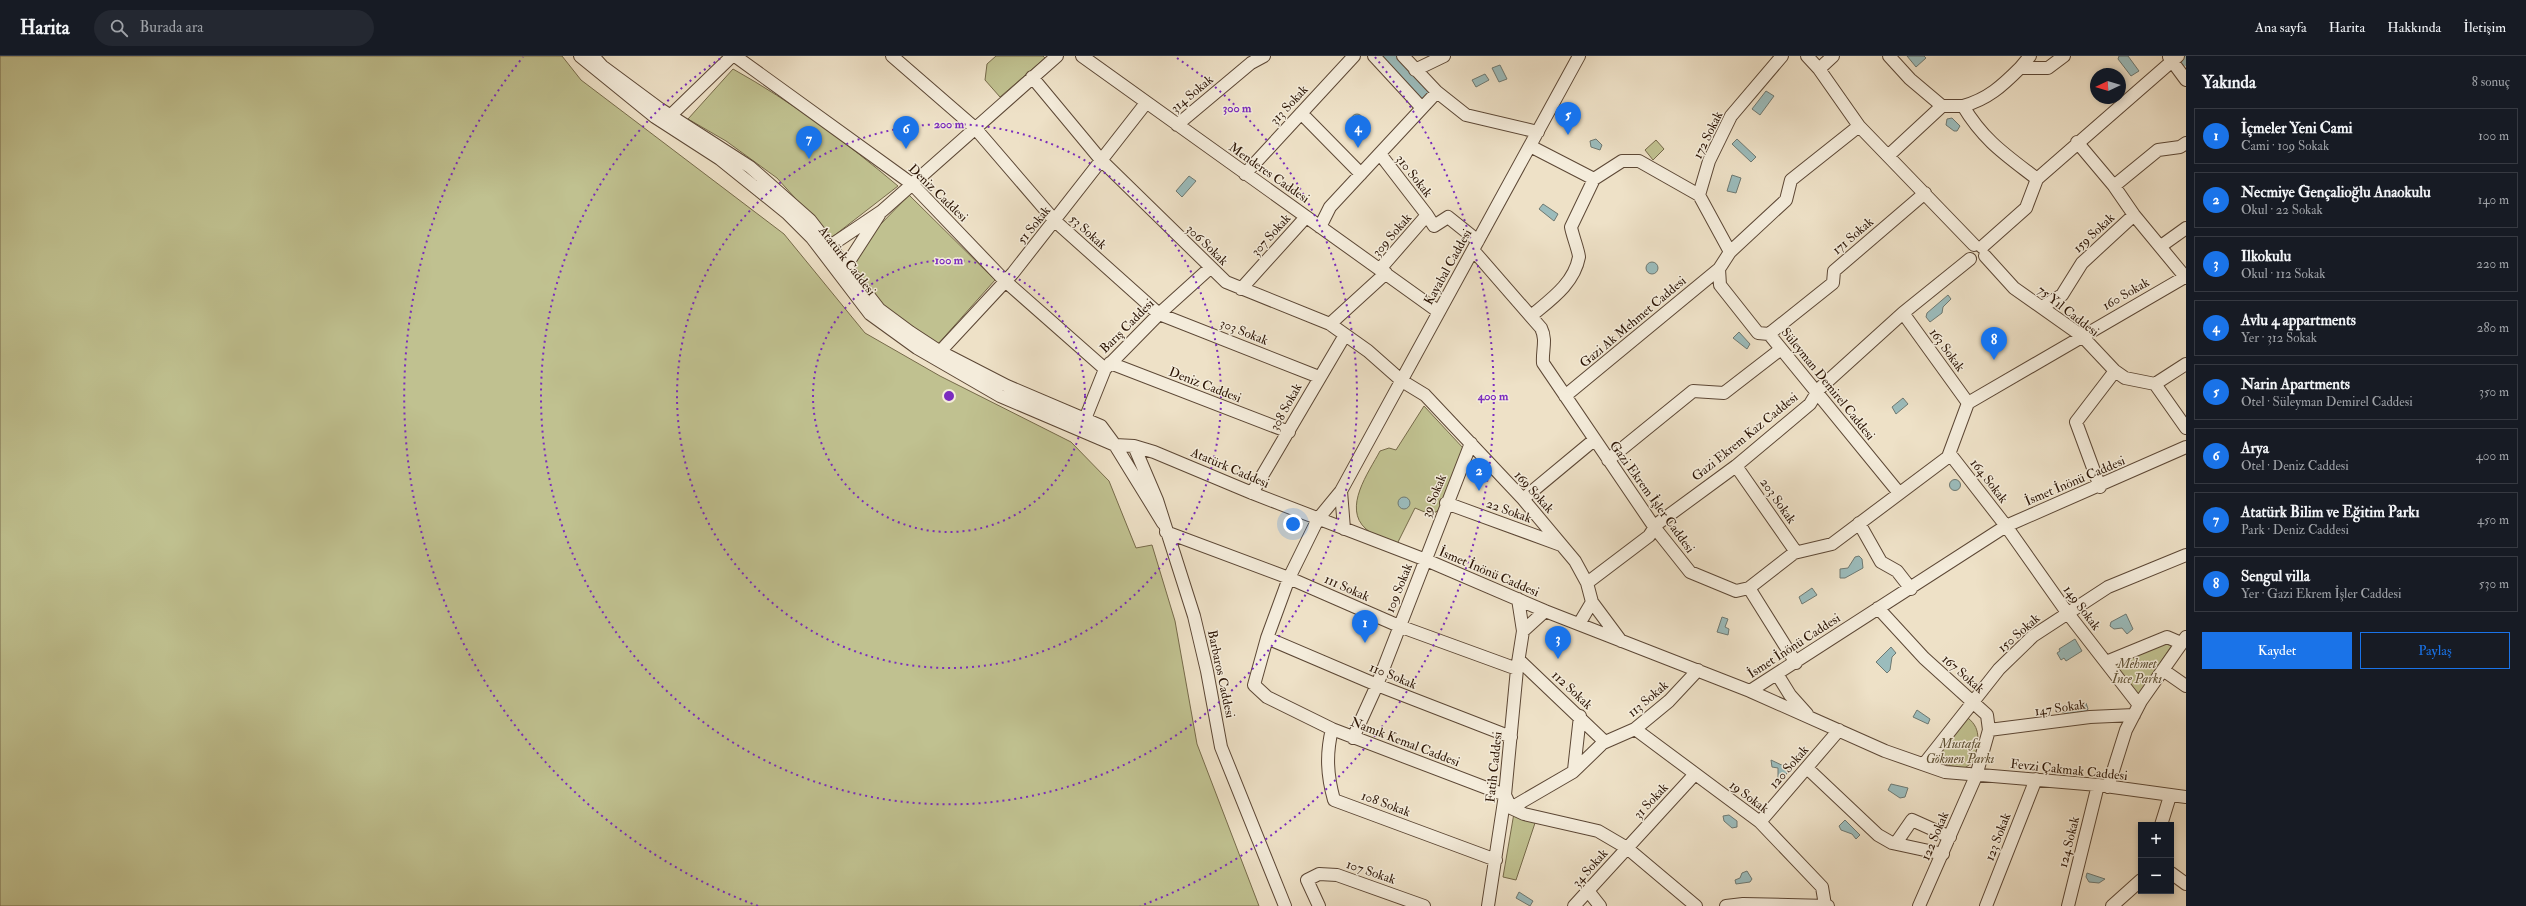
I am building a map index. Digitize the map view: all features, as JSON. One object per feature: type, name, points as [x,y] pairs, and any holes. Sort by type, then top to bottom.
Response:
[{"type":"street","name":"Atatürk Caddesi","points":[[580,56],[654,117],[743,176],[786,212],[812,238],[846,266],[879,309],[936,354],[1101,426],[1115,445],[1165,527]]},
{"type":"street","name":"Atatürk Caddesi","points":[[592,56],[602,66],[670,116],[750,167],[810,220],[827,250],[834,267],[870,314],[936,354],[1000,396],[1115,445],[1134,446],[1154,452],[1318,520],[1332,524]]},
{"type":"street","points":[[670,116],[734,56]]},
{"type":"street","name":"Deniz Caddesi","points":[[734,56],[912,184],[1004,280],[1108,366],[1289,432]]},
{"type":"street","points":[[892,56],[975,128]]},
{"type":"street","name":"Menderes Caddesi","points":[[1082,56],[1439,312]]},
{"type":"street","name":"314 Sokak","points":[[1177,125],[1251,62],[1264,56]]},
{"type":"street","name":"313 Sokak","points":[[1245,174],[1354,56]]},
{"type":"street","points":[[1374,56],[1422,108]]},
{"type":"street","points":[[1403,56],[1437,92],[1466,115],[1538,132]]},
{"type":"street","points":[[1415,70],[1444,56]]},
{"type":"street","name":"Kayabal Caddesi","points":[[1318,520],[1341,491],[1579,56]]},
{"type":"street","name":"172 Sokak","points":[[1699,195],[1709,161],[1731,116],[1782,56]]},
{"type":"street","name":"75 Yıl Caddesi","points":[[1807,56],[1819,69],[1859,126],[1980,249],[2014,288],[2082,336],[2115,371],[2125,378],[2155,384]]},
{"type":"street","points":[[1819,69],[1833,56]]},
{"type":"street","points":[[1889,56],[1910,79],[1942,106],[1963,106],[1977,102],[1996,92],[2030,56]]},
{"type":"street","points":[[2020,68],[2048,68],[2064,56]]},
{"type":"street","points":[[827,250],[882,211],[1055,57]]},
{"type":"street","points":[[1980,249],[2026,208],[2037,179],[2173,58],[2186,80]]},
{"type":"street","name":"306 Sokak","points":[[1032,78],[1101,160],[1226,282],[1330,324],[1402,381]]},
{"type":"street","name":"307 Sokak","points":[[1241,289],[1312,221],[1318,212],[1330,207],[1437,92]]},
{"type":"street","name":"51 Sokak","points":[[936,354],[1055,222],[1146,103]]},
{"type":"street","points":[[1888,156],[1942,106]]},
{"type":"street","points":[[1963,106],[1977,129],[2003,153],[2037,179]]},
{"type":"street","points":[[1301,113],[1361,174]]},
{"type":"street","points":[[1719,269],[1730,252],[1786,200],[1791,180],[1859,126]]},
{"type":"street","name":"53 Sokak","points":[[975,128],[1055,222],[1159,314]]},
{"type":"street","points":[[2077,142],[2114,186],[2134,215],[2185,277]]},
{"type":"street","points":[[2114,186],[2158,150],[2180,147],[2186,143]]},
{"type":"street","points":[[1530,146],[1594,179]]},
{"type":"street","name":"310 Sokak","points":[[1380,154],[1427,215]]},
{"type":"street","points":[[1531,316],[1561,291],[1572,276],[1579,255],[1571,227],[1594,179],[1622,160],[1639,161],[1699,195],[1730,252]]},
{"type":"street","name":"171 Sokak","points":[[1769,334],[1833,283],[1834,271],[1925,193]]},
{"type":"street","points":[[834,267],[846,266],[882,211]]},
{"type":"street","name":"309 Sokak","points":[[1330,324],[1383,271],[1427,215],[1434,226],[1448,217],[1476,245]]},
{"type":"street","name":"159 Sokak","points":[[2042,307],[2062,295],[2082,263],[2134,215]]},
{"type":"street","points":[[2161,246],[2186,228]]},
{"type":"street","name":"Gazi Ekrem İşler Caddesi","points":[[1476,245],[1546,337],[1542,351],[1543,363],[1655,528],[1690,572],[1736,591],[1749,588]]},
{"type":"street","name":"Gazi Ekrem Kaz Caddesi","points":[[1586,583],[1649,536],[1655,528],[1736,466],[1810,404],[1817,393],[1903,313],[1970,259],[1969,250],[1980,249]]},
{"type":"street","name":"Barış Caddesi","points":[[1085,419],[1108,366],[1159,314],[1210,268]]},
{"type":"street","name":"Süleyman Demirel Caddesi","points":[[1719,269],[1720,285],[1758,333],[1769,334],[1899,493]]},
{"type":"street","name":"Gazi Ak Mehmet Caddesi","points":[[1566,396],[1719,269]]},
{"type":"street","name":"160 Sokak","points":[[2082,336],[2185,277]]},
{"type":"street","name":"163 Sokak","points":[[1903,313],[1968,403]]},
{"type":"street","name":"303 Sokak","points":[[1159,314],[1319,377]]},
{"type":"street","name":"308 Sokak","points":[[1252,493],[1345,335]]},
{"type":"street","points":[[1796,663],[1749,588],[1796,552],[1832,544],[1948,457],[1968,403],[2082,336]]},
{"type":"street","points":[[1608,460],[1692,391],[1724,393],[1781,349]]},
{"type":"street","points":[[2186,364],[2155,384],[2186,428]]},
{"type":"street","points":[[2100,487],[2076,422],[2115,371]]},
{"type":"street","name":"169 Sokak","points":[[1402,381],[1425,395],[1523,499],[1576,561],[1586,583],[1592,602],[1621,641]]},
{"type":"street","points":[[1523,499],[1594,440]]},
{"type":"street","name":"39 Sokak","points":[[1426,560],[1429,544],[1470,443]]},
{"type":"street","name":"Barbaros Caddesi","points":[[1134,446],[1157,500],[1194,616],[1207,671],[1221,747],[1285,906]]},
{"type":"street","name":"İsmet İnönü Caddesi","points":[[1332,524],[1426,560],[1545,611],[1750,691],[1796,663],[1878,608],[1911,589],[2006,526],[2028,515],[2100,487],[2186,447]]},
{"type":"street","name":"164 Sokak","points":[[1950,454],[2006,526]]},
{"type":"street","name":"203 Sokak","points":[[1736,466],[1796,552]]},
{"type":"street","points":[[1341,491],[1344,529]]},
{"type":"street","name":"22 Sokak","points":[[1446,503],[1562,545]]},
{"type":"street","name":"Namık Kemal Caddesi","points":[[1318,520],[1289,578],[1267,638],[1254,685],[1267,697],[1332,729],[1505,795]]},
{"type":"street","points":[[1859,523],[1881,562],[1897,570],[1911,589]]},
{"type":"street","name":"149 Sokak","points":[[2006,526],[2067,613],[2106,662],[2137,710]]},
{"type":"street","name":"111 Sokak","points":[[1165,527],[1289,578],[1399,626],[1518,665]]},
{"type":"street","name":"150 Sokak","points":[[1924,764],[2000,669],[2033,636],[2108,587],[2186,554]]},
{"type":"street","name":"109 Sokak","points":[[1353,738],[1377,685],[1426,560]]},
{"type":"street","name":"Fatih Caddesi","points":[[1488,906],[1505,795],[1518,665],[1524,631],[1518,599]]},
{"type":"street","points":[[1579,624],[1592,602]]},
{"type":"street","name":"167 Sokak","points":[[1878,608],[1924,658],[1987,715],[1989,730]]},
{"type":"street","points":[[1524,631],[1545,611]]},
{"type":"street","points":[[2106,662],[2168,637],[2183,640]]},
{"type":"street","name":"110 Sokak","points":[[1267,638],[1377,685],[1511,737]]},
{"type":"street","name":"124 Sokak","points":[[2068,906],[2103,786],[2126,730],[2137,710],[2183,640]]},
{"type":"street","name":"112 Sokak","points":[[1518,665],[1580,716],[1605,742]]},
{"type":"street","name":"113 Sokak","points":[[1511,808],[1574,770],[1605,742],[1635,729],[1670,701],[1698,670]]},
{"type":"street","points":[[2163,670],[2186,686]]},
{"type":"street","points":[[1777,674],[1790,695],[1809,717]]},
{"type":"street","name":"Fevzi Çakmak Caddesi","points":[[1750,691],[1839,730],[1945,772],[1976,776],[2036,779],[2186,797]]},
{"type":"street","name":"147 Sokak","points":[[1989,730],[2137,710]]},
{"type":"street","points":[[1574,770],[1580,716]]},
{"type":"street","name":"108 Sokak","points":[[1332,729],[1328,748],[1328,779],[1334,800],[1496,860]]},
{"type":"street","name":"19 Sokak","points":[[1635,729],[1760,822],[1822,887],[1827,906]]},
{"type":"street","name":"120 Sokak","points":[[1760,822],[1839,730]]},
{"type":"street","points":[[1976,776],[1989,730]]},
{"type":"street","points":[[1807,768],[1878,835],[1896,843],[1943,854]]},
{"type":"street","name":"31 Sokak","points":[[1627,848],[1696,774]]},
{"type":"street","name":"122 Sokak","points":[[1919,906],[1976,776]]},
{"type":"street","name":"123 Sokak","points":[[1986,906],[2036,779]]},
{"type":"street","points":[[1505,795],[1511,808],[1524,814],[1598,831],[1627,848],[1696,906]]},
{"type":"street","points":[[2162,822],[2170,796]]},
{"type":"street","points":[[1896,843],[1912,820],[1950,837]]},
{"type":"street","name":"34 Sokak","points":[[1574,906],[1589,892],[1627,848]]},
{"type":"street","name":"107 Sokak","points":[[1319,906],[1307,880],[1319,874],[1337,875],[1424,906]]},
{"type":"street","points":[[2112,906],[2138,883]]},
{"type":"street","points":[[1589,892],[1600,906]]},
{"type":"street","points":[[1726,906],[1827,906]]},
{"type":"green space","points":[[0,56],[562,56],[581,80],[784,234],[865,333],[940,376],[1071,442],[1109,481],[1136,548],[1152,545],[1175,621],[1197,744],[1259,906],[0,906]]},
{"type":"green space","points":[[996,56],[1043,56],[1045,58],[1000,97],[985,80],[987,64]]},
{"type":"green space","points":[[733,69],[818,123],[898,186],[831,238],[777,178],[726,141],[688,119]]},
{"type":"green space","points":[[1656,140],[1664,149],[1653,160],[1645,150]]},
{"type":"green space","points":[[909,195],[995,280],[938,344],[885,308],[853,265],[878,227]]},
{"type":"green space","points":[[1424,406],[1464,449],[1440,508],[1436,512],[1427,513],[1415,508],[1397,544],[1373,534],[1366,529],[1359,520],[1357,501],[1364,479],[1380,451],[1389,448],[1396,450]]},
{"type":"green space","name":"Mehmet İnce Parkı","points":[[2169,642],[2172,645],[2138,696],[2114,664]]},
{"type":"green space","name":"Mustafa Gökmen Parkı","points":[[1968,718],[1976,727],[1978,738],[1975,761],[1963,769],[1933,761]]},
{"type":"green space","points":[[1514,813],[1536,820],[1516,880],[1503,877]]},
{"type":"water","points":[[1907,56],[1924,56],[1926,58],[1916,67]]},
{"type":"water","points":[[2119,56],[2128,56],[2139,71],[2131,76],[2118,59]]},
{"type":"water","points":[[1500,65],[1507,79],[1499,82],[1492,68]]},
{"type":"water","points":[[1485,74],[1489,80],[1476,87],[1472,80]]},
{"type":"water","points":[[1766,91],[1774,96],[1760,115],[1752,109]]},
{"type":"water","points":[[1357,114],[1361,116],[1363,120],[1361,124],[1357,126],[1353,124],[1351,120],[1353,116]]},
{"type":"water","points":[[1952,118],[1960,126],[1957,131],[1954,131],[1946,125],[1947,119]]},
{"type":"water","points":[[1596,139],[1602,145],[1600,150],[1591,147],[1590,141]]},
{"type":"water","points":[[1737,139],[1756,157],[1751,162],[1732,144]]},
{"type":"water","points":[[1732,175],[1741,178],[1736,193],[1727,191]]},
{"type":"water","points":[[1189,176],[1196,181],[1182,197],[1176,191]]},
{"type":"water","points":[[1543,204],[1558,214],[1554,221],[1539,209]]},
{"type":"water","points":[[1650,262],[1654,262],[1658,268],[1654,274],[1650,274],[1646,270],[1646,266]]},
{"type":"water","points":[[1948,295],[1951,299],[1943,307],[1942,313],[1930,322],[1926,317],[1927,313]]},
{"type":"water","points":[[1739,332],[1750,344],[1747,349],[1733,338]]},
{"type":"water","points":[[1903,398],[1908,404],[1896,414],[1892,407]]},
{"type":"water","points":[[1955,479],[1959,481],[1961,485],[1959,489],[1955,491],[1951,489],[1949,485],[1951,481]]},
{"type":"water","points":[[1406,497],[1409,498],[1409,508],[1402,509],[1399,508],[1398,501],[1399,498]]},
{"type":"water","points":[[1859,556],[1862,559],[1863,568],[1845,578],[1840,578],[1840,569],[1848,568],[1855,557]]},
{"type":"water","points":[[1812,588],[1817,595],[1802,604],[1799,597]]},
{"type":"water","points":[[2126,614],[2133,629],[2127,634],[2122,628],[2114,629],[2110,626],[2111,622]]},
{"type":"water","points":[[1722,617],[1728,619],[1725,627],[1729,629],[1728,635],[1717,632]]},
{"type":"water","points":[[2075,639],[2082,651],[2066,661],[2064,658],[2061,660],[2057,653],[2060,651],[2059,649]]},
{"type":"water","points":[[1891,647],[1896,653],[1892,657],[1890,670],[1887,673],[1876,662]]},
{"type":"water","points":[[2086,703],[2088,709],[2086,712],[2066,714],[2061,711]]},
{"type":"water","points":[[1917,710],[1930,719],[1928,724],[1913,717]]},
{"type":"water","points":[[1771,760],[1790,769],[1782,780],[1778,778],[1778,768],[1772,767]]},
{"type":"water","points":[[1891,784],[1908,788],[1905,797],[1900,798],[1888,790]]},
{"type":"water","points":[[1729,815],[1737,821],[1737,827],[1732,828],[1724,821],[1723,816]]},
{"type":"water","points":[[1845,820],[1860,835],[1856,839],[1852,834],[1841,830],[1839,826]]},
{"type":"water","points":[[1747,871],[1752,879],[1750,882],[1736,884],[1735,880],[1740,878],[1742,873]]},
{"type":"water","points":[[2087,873],[2105,879],[2099,883],[2089,882],[2086,877]]},
{"type":"water","points":[[1519,892],[1533,901],[1530,906],[1516,898]]},
{"type":"waterway","points":[[1389,56],[1424,95]]},
{"type":"place","name":"Narin Apartments","points":[[1568,135]]},
{"type":"place","name":"Avlu 4 appartments","points":[[1358,148]]},
{"type":"place","name":"Arya","points":[[906,149]]},
{"type":"place","name":"Atatürk Bilim ve Eğitim Parkı","points":[[809,159]]},
{"type":"place","name":"Sengul villa","points":[[1994,360]]},
{"type":"place","name":"Necmiye Gençalioğlu Anaokulu","points":[[1479,491]]},
{"type":"place","name":"İçmeler Yeni Cami","points":[[1365,643]]},
{"type":"place","name":"Ilkokulu","points":[[1558,659]]}]
